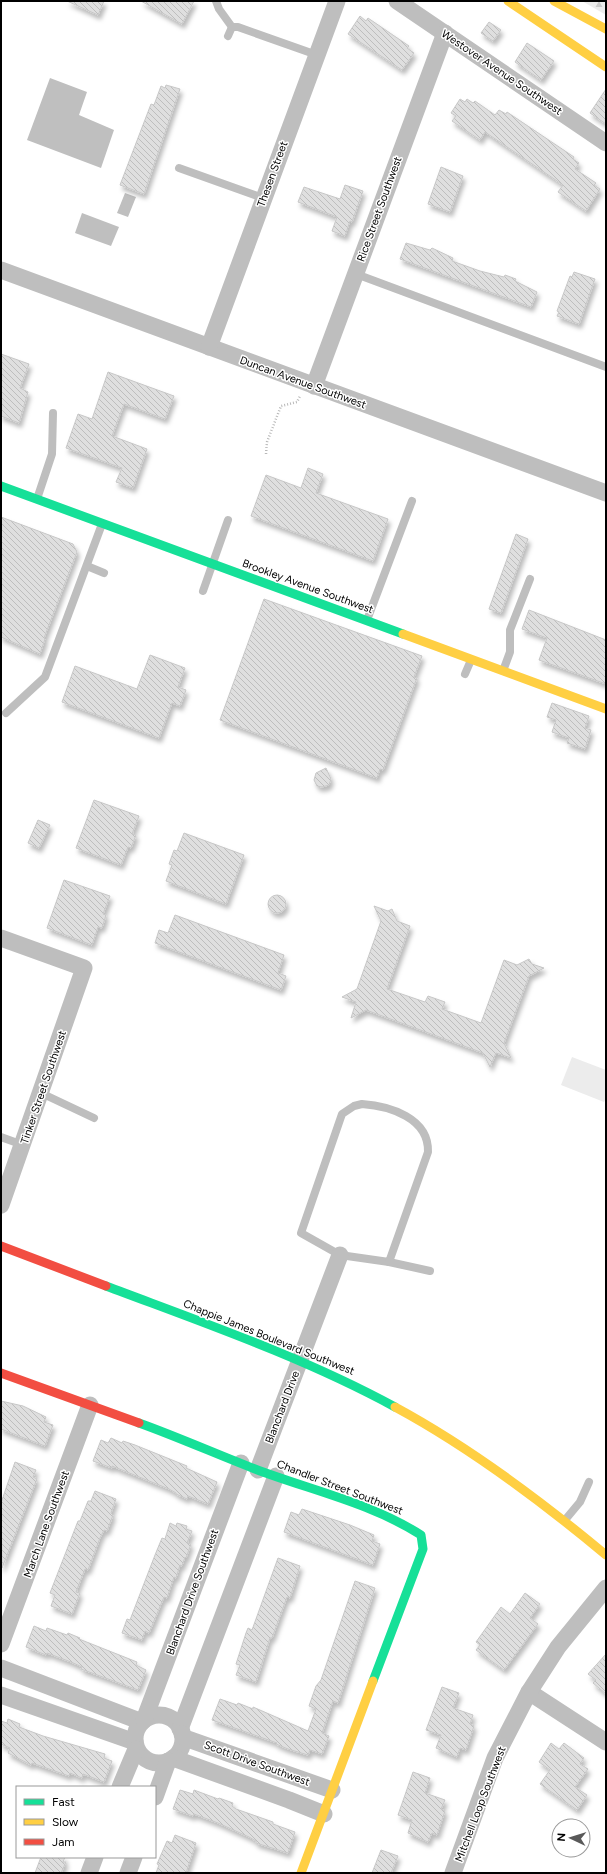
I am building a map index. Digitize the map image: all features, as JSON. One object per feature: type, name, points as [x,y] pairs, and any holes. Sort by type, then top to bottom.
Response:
[{"type":"main road","points":[[508,1],[606,67]]},
{"type":"main road","points":[[554,1],[606,29]]},
{"type":"main road","name":"Brookley Avenue Southwest","points":[[1,486],[606,709]]},
{"type":"main road","name":"Chappie James Boulevard Southwest","points":[[1,1246],[300,1360],[380,1397],[443,1433],[519,1486],[606,1555]]},
{"type":"main road","name":"Chandler Street Southwest","points":[[1,1373],[90,1405],[258,1470],[399,1521],[421,1535],[423,1549],[301,1873]]},
{"type":"street","name":"Thesen Street","points":[[209,347],[337,1]]},
{"type":"street","name":"Westover Avenue Southwest","points":[[397,1],[606,143]]},
{"type":"street","name":"Rice Street Southwest","points":[[308,389],[356,274],[445,33]]},
{"type":"street","name":"Duncan Avenue Southwest","points":[[1,270],[209,347],[308,389],[606,493]]},
{"type":"street","name":"Tinker Street Southwest","points":[[1,938],[84,968],[1,1205]]},
{"type":"street","name":"Blanchard Drive","points":[[258,1470],[340,1255]]},
{"type":"street","name":"March Lane Southwest","points":[[1,1644],[90,1405]]},
{"type":"street","name":"Blanchard Drive Southwest","points":[[143,1721],[240,1463]]},
{"type":"street","points":[[156,1795],[170,1760],[181,1748],[181,1732],[276,1476]]},
{"type":"street","name":"Mitchell Loop Southwest","points":[[453,1873],[494,1758],[529,1692],[558,1647],[606,1588]]},
{"type":"street","points":[[1,1668],[143,1721]]},
{"type":"street","points":[[529,1692],[606,1742]]},
{"type":"street","points":[[1,1695],[136,1745]]},
{"type":"street","points":[[181,1732],[172,1720],[161,1716],[152,1716],[143,1721],[135,1733],[136,1745],[141,1756],[152,1762],[160,1764],[170,1760],[289,1800],[324,1814]]},
{"type":"street","name":"Scott Drive Southwest","points":[[181,1732],[185,1738],[332,1790]]},
{"type":"street","points":[[120,1786],[136,1745]]},
{"type":"street","points":[[89,1873],[95,1858]]},
{"type":"street","points":[[128,1873],[134,1858]]},
{"type":"lane","points":[[216,1],[218,9],[232,27],[244,28],[317,55]]},
{"type":"lane","points":[[228,36],[232,27]]},
{"type":"lane","points":[[179,168],[263,198]]},
{"type":"lane","points":[[356,274],[606,367]]},
{"type":"lane","points":[[37,500],[52,454],[53,413]]},
{"type":"lane","points":[[367,621],[412,501]]},
{"type":"lane","points":[[202,591],[228,520]]},
{"type":"lane","points":[[6,713],[45,677],[102,523]]},
{"type":"lane","points":[[87,566],[104,573]]},
{"type":"lane","points":[[503,671],[510,652],[510,630],[530,579]]},
{"type":"lane","points":[[465,674],[471,659]]},
{"type":"lane","points":[[41,1093],[94,1118]]},
{"type":"lane","points":[[389,1262],[428,1152],[428,1142],[424,1131],[406,1116],[372,1105],[354,1106],[342,1114],[301,1233],[340,1255],[389,1262],[430,1271]]},
{"type":"lane","points":[[1,1137],[23,1144]]},
{"type":"lane","points":[[564,1521],[580,1502],[589,1482]]},
{"type":"path","points":[[266,454],[267,442],[281,406],[298,402],[308,389]]},
{"type":"green space","points":[[582,1],[606,1],[606,15]]},
{"type":"green space","points":[[572,1057],[606,1070],[606,1098],[604,1102],[561,1085]]},
{"type":"shaded area","points":[[50,78],[87,92],[79,115],[114,130],[101,168],[27,140]]},
{"type":"shaded area","points":[[125,193],[136,197],[128,217],[117,213]]},
{"type":"shaded area","points":[[82,213],[119,227],[111,246],[75,233]]},
{"type":"building","points":[[67,1],[104,1],[98,15]]},
{"type":"building","points":[[141,1],[194,1],[182,24]]},
{"type":"building","points":[[360,16],[366,21],[368,18],[409,46],[407,48],[414,53],[402,70],[348,34]]},
{"type":"building","points":[[489,22],[501,30],[493,41],[481,33]]},
{"type":"building","points":[[527,43],[554,61],[541,80],[515,62]]},
{"type":"building","points":[[166,85],[180,89],[144,194],[120,185],[151,104],[154,105],[161,86],[165,88]]},
{"type":"building","points":[[606,89],[606,124],[590,113]]},
{"type":"building","points":[[460,99],[465,102],[467,99],[473,103],[475,101],[495,115],[499,110],[506,114],[507,112],[574,157],[573,159],[579,163],[575,169],[596,183],[594,185],[600,189],[586,211],[558,192],[563,185],[485,132],[480,140],[452,121],[456,116],[451,113]]},
{"type":"building","points":[[441,167],[463,176],[450,212],[428,204]]},
{"type":"building","points":[[345,185],[363,191],[352,222],[350,221],[345,236],[332,231],[337,217],[298,202],[304,187],[340,199]]},
{"type":"building","points":[[406,243],[430,250],[432,248],[453,258],[452,261],[480,271],[504,277],[505,275],[516,279],[515,281],[537,292],[531,307],[400,259]]},
{"type":"building","points":[[574,272],[595,279],[579,324],[557,316],[559,312],[557,311],[570,276],[572,277]]},
{"type":"building","points":[[1,354],[29,364],[20,388],[28,392],[19,423],[1,416]]},
{"type":"building","points":[[108,372],[174,396],[165,419],[124,404],[112,436],[147,449],[133,488],[116,482],[122,468],[66,448],[78,414],[92,419]]},
{"type":"building","points":[[308,468],[323,474],[316,493],[388,519],[373,561],[251,516],[266,475],[301,488]]},
{"type":"building","points":[[1,517],[73,544],[77,552],[44,638],[45,639],[40,654],[1,637]]},
{"type":"building","points":[[516,534],[528,539],[501,613],[489,609]]},
{"type":"building","points":[[264,599],[422,656],[414,677],[417,678],[383,770],[380,769],[377,778],[220,720]]},
{"type":"building","points":[[529,610],[606,640],[606,684],[539,660],[547,638],[522,629]]},
{"type":"building","points":[[150,655],[185,668],[178,687],[186,690],[180,706],[172,703],[159,738],[62,702],[75,666],[137,689]]},
{"type":"building","points":[[552,703],[589,716],[585,728],[591,730],[585,749],[567,743],[569,738],[552,732],[556,720],[547,717]]},
{"type":"building","points":[[326,768],[331,779],[329,785],[322,787],[317,786],[314,780],[316,773]]},
{"type":"building","points":[[94,800],[139,816],[132,834],[136,835],[131,848],[128,847],[121,865],[76,848]]},
{"type":"building","points":[[38,820],[50,825],[39,848],[28,843]]},
{"type":"building","points":[[184,833],[244,855],[226,904],[166,881],[172,865],[169,864],[174,850],[177,851]]},
{"type":"building","points":[[64,880],[110,896],[103,914],[106,915],[102,928],[98,927],[92,945],[47,928]]},
{"type":"building","points":[[277,895],[283,898],[286,904],[283,910],[277,913],[271,910],[268,904],[271,898]]},
{"type":"building","points":[[374,906],[388,911],[392,909],[397,921],[410,926],[387,989],[425,1002],[428,996],[445,1002],[442,1009],[481,1023],[504,960],[517,965],[529,959],[532,964],[544,968],[529,976],[504,1043],[511,1058],[496,1053],[490,1067],[483,1053],[366,1010],[351,1018],[356,1002],[342,997],[357,989],[381,921]]},
{"type":"building","points":[[175,915],[284,955],[278,973],[286,976],[281,990],[155,943],[159,930],[168,933]]},
{"type":"building","points":[[1,1401],[23,1406],[46,1417],[44,1422],[53,1425],[45,1446],[1,1429]]},
{"type":"building","points":[[111,1438],[122,1443],[123,1441],[135,1445],[187,1466],[186,1468],[217,1482],[208,1504],[188,1496],[187,1499],[169,1489],[112,1466],[112,1468],[93,1461],[101,1440],[108,1443]]},
{"type":"building","points":[[15,1462],[36,1470],[33,1477],[37,1479],[2,1568],[1,1503]]},
{"type":"building","points":[[95,1491],[116,1499],[111,1513],[113,1515],[107,1531],[104,1530],[88,1570],[85,1569],[76,1592],[80,1593],[72,1614],[51,1606],[55,1595],[50,1593],[78,1521],[80,1521],[88,1501],[91,1501]]},
{"type":"building","points":[[302,1509],[350,1525],[374,1535],[372,1541],[380,1544],[373,1565],[284,1532],[291,1512],[299,1515]]},
{"type":"building","points":[[170,1523],[176,1526],[177,1523],[187,1526],[186,1529],[192,1531],[187,1543],[191,1544],[182,1566],[180,1565],[176,1578],[174,1577],[167,1598],[164,1597],[149,1633],[145,1631],[142,1640],[122,1633],[127,1619],[130,1620],[162,1538],[165,1539]]},
{"type":"building","points":[[278,1558],[300,1566],[290,1598],[287,1597],[272,1638],[270,1638],[256,1682],[236,1675],[240,1665],[236,1664],[248,1628],[252,1630]]},
{"type":"building","points":[[355,1581],[375,1588],[338,1703],[333,1701],[322,1733],[329,1736],[322,1754],[310,1750],[308,1755],[288,1749],[276,1744],[277,1743],[212,1720],[220,1699],[237,1705],[238,1703],[253,1709],[253,1707],[308,1731],[316,1709],[309,1706],[316,1686],[321,1680]]},
{"type":"building","points":[[525,1593],[540,1604],[530,1618],[538,1624],[504,1670],[476,1650],[480,1645],[476,1642],[501,1607],[510,1614]]},
{"type":"building","points":[[34,1626],[46,1631],[47,1628],[67,1635],[68,1633],[80,1638],[79,1639],[137,1662],[136,1665],[146,1670],[138,1690],[81,1669],[82,1667],[71,1662],[47,1653],[46,1655],[26,1647]]},
{"type":"building","points":[[606,1654],[606,1694],[593,1683],[596,1680],[588,1674]]},
{"type":"building","points":[[442,1687],[459,1693],[453,1708],[473,1715],[470,1724],[474,1726],[466,1750],[460,1748],[457,1757],[436,1748],[441,1735],[426,1730]]},
{"type":"building","points":[[8,1719],[20,1724],[19,1727],[43,1736],[105,1754],[104,1758],[112,1761],[104,1782],[83,1774],[82,1778],[70,1773],[69,1776],[32,1763],[31,1765],[8,1753],[10,1748],[1,1744],[1,1721],[7,1723]]},
{"type":"building","points":[[551,1743],[559,1749],[564,1743],[584,1758],[580,1764],[588,1769],[575,1787],[587,1795],[577,1810],[540,1784],[550,1770],[539,1762]]},
{"type":"building","points":[[413,1772],[430,1778],[425,1793],[445,1800],[441,1809],[445,1811],[437,1835],[432,1833],[428,1842],[408,1833],[412,1820],[398,1815]]},
{"type":"building","points":[[180,1790],[193,1794],[194,1790],[233,1803],[232,1806],[236,1809],[273,1822],[273,1824],[295,1832],[288,1853],[256,1843],[256,1841],[249,1837],[218,1823],[194,1814],[193,1816],[173,1809]]},
{"type":"building","points":[[175,1835],[196,1843],[186,1873],[156,1873],[159,1865],[157,1864],[167,1841],[172,1843]]},
{"type":"building","points":[[381,1850],[398,1856],[391,1873],[372,1873]]},
{"type":"building","points":[[41,1858],[65,1858],[63,1862],[66,1862],[61,1873],[35,1873]]},
{"type":"traffic: fast","points":[[1,486],[403,634]]},
{"type":"traffic: fast","points":[[106,1286],[289,1356],[395,1407]]},
{"type":"traffic: fast","points":[[139,1423],[276,1477],[340,1498],[382,1514],[421,1535],[423,1549],[373,1681]]},
{"type":"traffic: slow","points":[[508,1],[606,67]]},
{"type":"traffic: slow","points":[[554,1],[606,29]]},
{"type":"traffic: slow","points":[[403,634],[606,709]]},
{"type":"traffic: slow","points":[[395,1407],[478,1457],[556,1514],[606,1555]]},
{"type":"traffic: slow","points":[[301,1873],[373,1681]]},
{"type":"traffic: jam","points":[[1,1246],[106,1286]]},
{"type":"traffic: jam","points":[[1,1373],[139,1423]]}]
